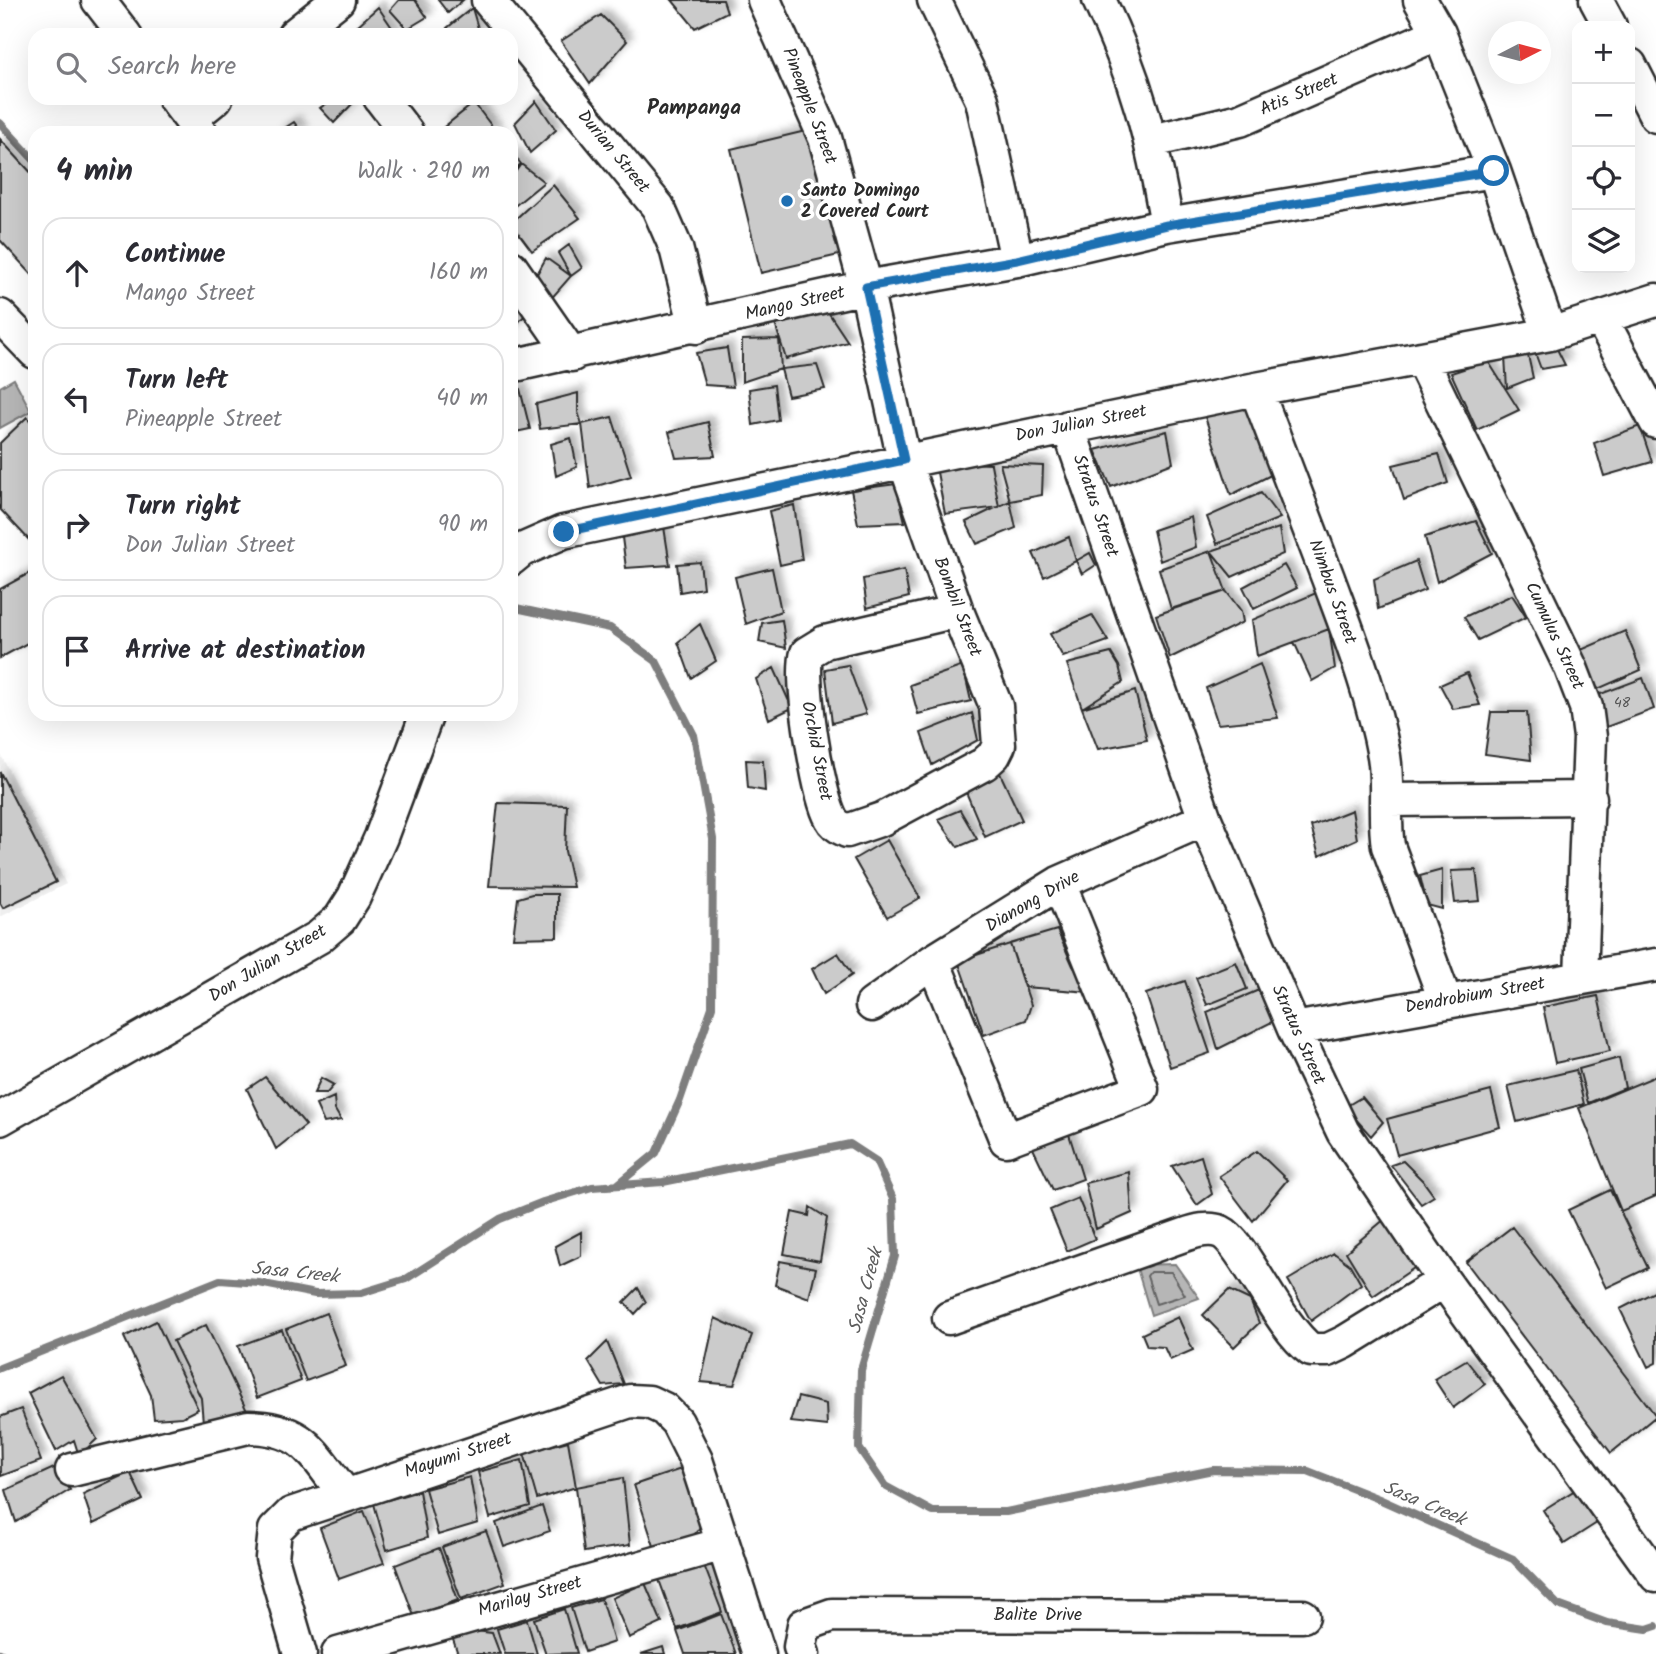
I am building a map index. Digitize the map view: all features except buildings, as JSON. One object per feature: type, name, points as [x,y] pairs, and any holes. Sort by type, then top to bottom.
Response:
[{"type":"street","points":[[98,0],[120,28]]},
{"type":"street","name":"Durian Street","points":[[488,0],[511,28]]},
{"type":"street","name":"Pineapple Street","points":[[764,0],[825,138],[866,287],[904,460]]},
{"type":"street","points":[[934,0],[982,100],[1017,260]]},
{"type":"street","points":[[1099,0],[1131,70],[1153,141],[1167,225]]},
{"type":"street","points":[[1420,0],[1440,33],[1494,171],[1550,334]]},
{"type":"street","points":[[1596,0],[1607,21]]},
{"type":"street","name":"Atis Street","points":[[1153,141],[1240,120],[1440,33]]},
{"type":"street","name":"Durian Street","points":[[518,36],[659,207],[676,248],[696,327]]},
{"type":"street","points":[[1635,75],[1656,116]]},
{"type":"street","points":[[188,117],[206,105]]},
{"type":"street","points":[[385,105],[402,126]]},
{"type":"street","name":"Mango Street","points":[[518,365],[572,355],[866,287],[1017,260],[1167,225],[1494,171]]},
{"type":"street","points":[[518,277],[572,355]]},
{"type":"street","name":"Don Julian Street","points":[[518,553],[564,532],[1256,389],[1550,334],[1656,300]]},
{"type":"street","points":[[1601,318],[1656,422]]},
{"type":"street","points":[[3,325],[28,346]]},
{"type":"street","name":"Cumulus Street","points":[[1422,358],[1571,668],[1586,707],[1591,737],[1590,798],[1581,978]]},
{"type":"street","name":"Nimbus Street","points":[[1256,389],[1365,687],[1384,756],[1389,800],[1385,825],[1392,859],[1446,1000]]},
{"type":"street","name":"Stratus Street","points":[[1068,427],[1205,819],[1294,1028],[1343,1132],[1444,1281],[1656,1576]]},
{"type":"street","name":"Bombil Street","points":[[904,460],[957,611],[996,706],[1000,734],[995,755]]},
{"type":"street","name":"Orchid Street","points":[[957,611],[825,642],[807,653],[804,689],[824,801],[831,818],[847,831],[882,819],[995,755]]},
{"type":"street","name":"Don Julian Street","points":[[0,1119],[319,937],[340,919],[381,837],[421,721]]},
{"type":"street","points":[[1389,800],[1590,798]]},
{"type":"street","name":"Dianong Drive","points":[[872,1005],[933,961],[1059,883],[1205,819]]},
{"type":"street","points":[[933,961],[1006,1140],[1142,1089],[1059,883]]},
{"type":"street","name":"Dendrobium Street","points":[[1294,1028],[1656,965]]},
{"type":"street","points":[[949,1318],[1184,1235],[1208,1230],[1228,1237],[1290,1331],[1311,1350],[1328,1350],[1345,1342],[1444,1281]]},
{"type":"street","name":"Mayumi Street","points":[[300,1654],[272,1558],[275,1530],[291,1514],[603,1408],[630,1401],[649,1402],[664,1409],[677,1422],[696,1460],[723,1544]]},
{"type":"street","points":[[72,1470],[248,1426],[266,1427],[300,1438],[345,1494]]},
{"type":"street","points":[[723,1544],[759,1654]]},
{"type":"street","name":"Marilay Street","points":[[338,1654],[723,1544]]},
{"type":"street","name":"Balite Drive","points":[[803,1654],[800,1647],[804,1625],[832,1615],[1303,1616]]},
{"type":"shaded area","points":[[0,753],[66,884],[0,917]]},
{"type":"water","points":[[14,379],[28,405],[28,413],[0,428],[0,387]]},
{"type":"water","points":[[1175,1264],[1199,1298],[1151,1315],[1136,1265]]},
{"type":"waterway","points":[[0,123],[28,153]]},
{"type":"waterway","points":[[518,608],[610,628],[656,661],[694,735],[713,839],[712,1007],[680,1100],[656,1153],[617,1185]]},
{"type":"waterway","name":"Sasa Creek","points":[[0,1368],[220,1280],[259,1283],[315,1294],[361,1293],[406,1279],[500,1219],[592,1187],[663,1182],[850,1144],[876,1161],[893,1199],[895,1256],[861,1370],[859,1448],[885,1486],[933,1512],[1006,1512],[1213,1470],[1308,1471],[1379,1499],[1513,1559],[1558,1605],[1607,1623],[1647,1629],[1656,1626]]},
{"type":"place","name":"Santo Domingo 2 Covered Court","points":[[787,201]]},
{"type":"district","name":"Pampanga","points":[[694,108]]},
{"type":"route","points":[[564,532],[904,460],[866,287],[1017,260],[1167,225],[1494,171]]}]
